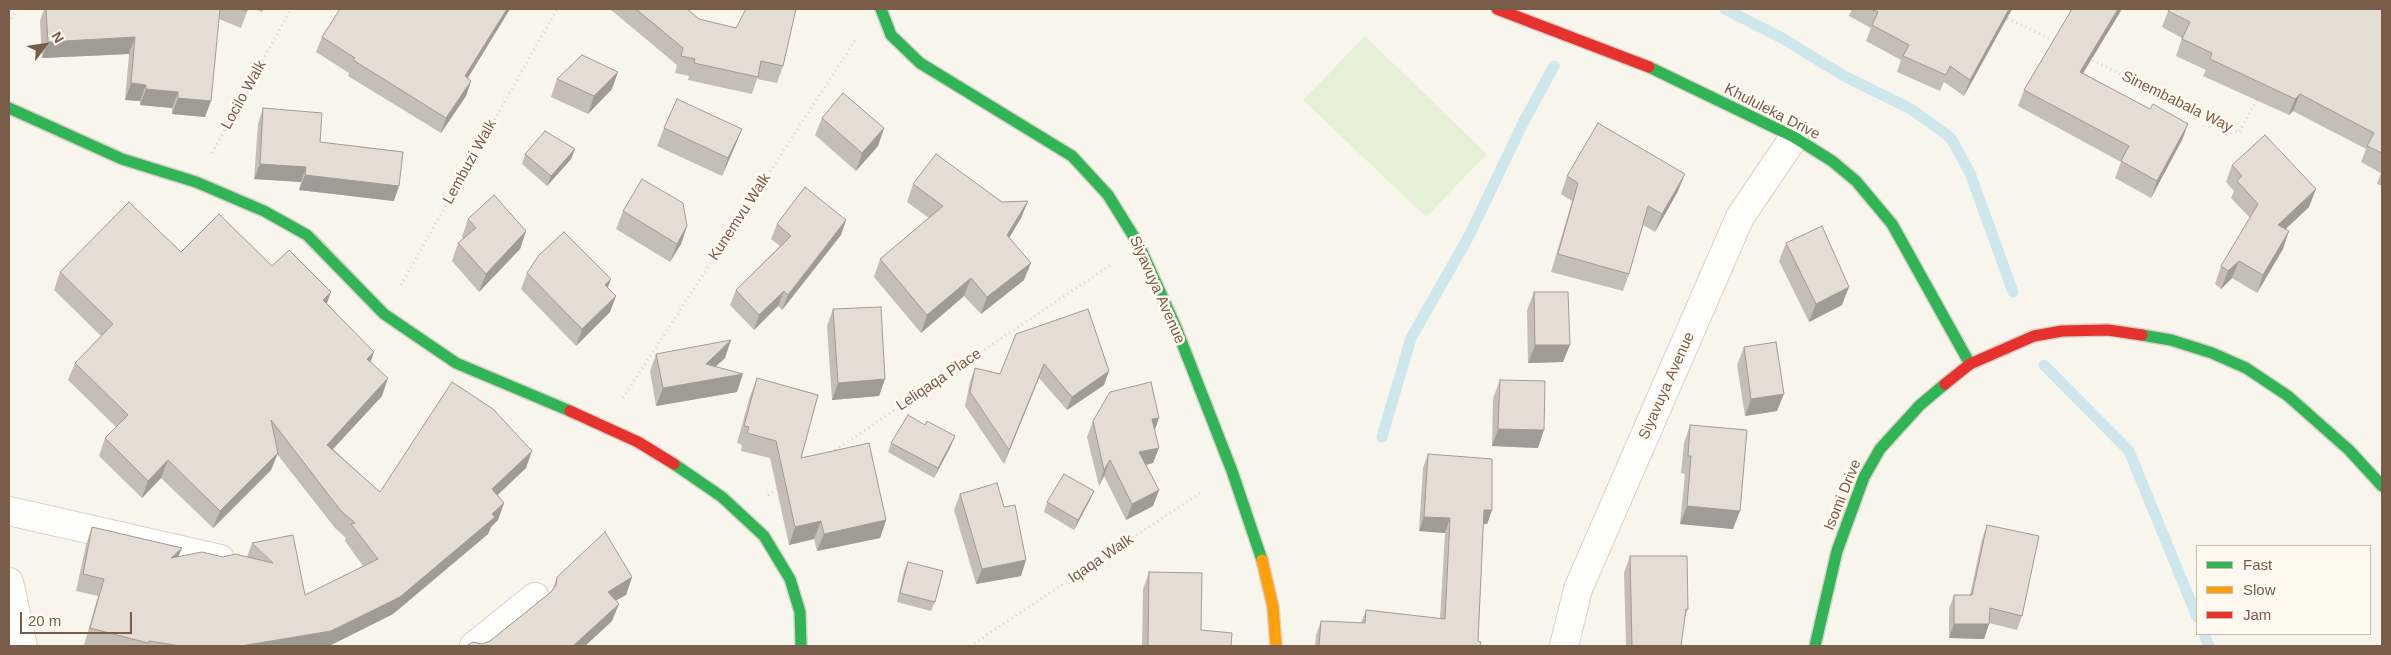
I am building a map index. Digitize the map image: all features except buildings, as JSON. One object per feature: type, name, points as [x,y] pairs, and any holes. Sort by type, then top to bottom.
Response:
[{"type":"street","name":"Siyavuya Avenue","points":[[881,9],[891,35],[920,63],[1072,156],[1108,195],[1139,245],[1175,325],[1232,471],[1259,548],[1273,607],[1276,646]]},
{"type":"street","name":"Khululeka Drive","points":[[1496,9],[1636,62],[1794,137],[1832,161],[1856,181],[1892,224],[1970,364]]},
{"type":"street","points":[[9,108],[122,159],[196,182],[264,211],[308,235],[384,314],[456,363],[541,397],[638,442],[693,476],[722,497],[764,536],[790,579],[800,612],[801,646]]},
{"type":"street","name":"Siyavuya Avenue","points":[[1564,646],[1578,589],[1740,217],[1794,137]]},
{"type":"street","name":"Isomi Drive","points":[[1816,646],[1837,551],[1864,477],[1880,449],[1920,405],[1970,364],[2034,336],[2062,331],[2108,330],[2171,340],[2212,353],[2246,368],[2288,396],[2349,450],[2382,486]]},
{"type":"street","points":[[9,511],[220,559]]},
{"type":"street","points":[[9,582],[22,646]]},
{"type":"street","points":[[474,646],[534,598]]},
{"type":"path","points":[[9,23],[17,9]]},
{"type":"path","name":"Locilo Walk","points":[[196,182],[291,9]]},
{"type":"path","name":"Lembuzi Walk","points":[[384,314],[557,9]]},
{"type":"path","points":[[1998,13],[2061,44]]},
{"type":"path","name":"Kunemvu Walk","points":[[604,426],[859,34]]},
{"type":"path","name":"Sinembabala Way","points":[[2087,58],[2239,133],[2262,88]]},
{"type":"path","name":"Leliqaqa Place","points":[[829,454],[1139,245]]},
{"type":"path","name":"Iqaqa Walk","points":[[970,646],[1232,471]]},
{"type":"path","points":[[740,514],[788,481]]},
{"type":"green space","points":[[1365,36],[1487,154],[1426,217],[1303,100]]},
{"type":"waterway","points":[[1725,9],[1782,38],[1844,76],[1911,109],[1951,138],[1970,173],[2013,292]]},
{"type":"waterway","points":[[1382,437],[1411,338],[1469,236],[1523,123],[1554,66]]},
{"type":"waterway","points":[[2044,365],[2129,451],[2196,615]]},
{"type":"waterway","points":[[2204,635],[2209,646]]},
{"type":"traffic: fast","points":[[881,9],[891,35],[920,63],[1072,156],[1108,195],[1139,245],[1175,325],[1232,471],[1262,560]]},
{"type":"traffic: fast","points":[[1649,67],[1794,137],[1832,161],[1856,181],[1892,224],[1970,364]]},
{"type":"traffic: fast","points":[[9,108],[122,159],[196,182],[264,211],[307,235],[384,314],[456,363],[570,411]]},
{"type":"traffic: fast","points":[[2142,335],[2171,340],[2212,353],[2246,368],[2288,396],[2349,450],[2382,486]]},
{"type":"traffic: fast","points":[[1815,646],[1837,551],[1864,477],[1880,449],[1920,405],[1945,384]]},
{"type":"traffic: fast","points":[[674,464],[722,497],[764,536],[790,579],[800,612],[801,646]]},
{"type":"traffic: slow","points":[[1262,560],[1273,607],[1276,646]]},
{"type":"traffic: jam","points":[[1497,9],[1649,67]]},
{"type":"traffic: jam","points":[[1945,384],[1970,364],[2034,336],[2062,331],[2108,330],[2142,335]]},
{"type":"traffic: jam","points":[[570,411],[638,442],[674,464]]}]
